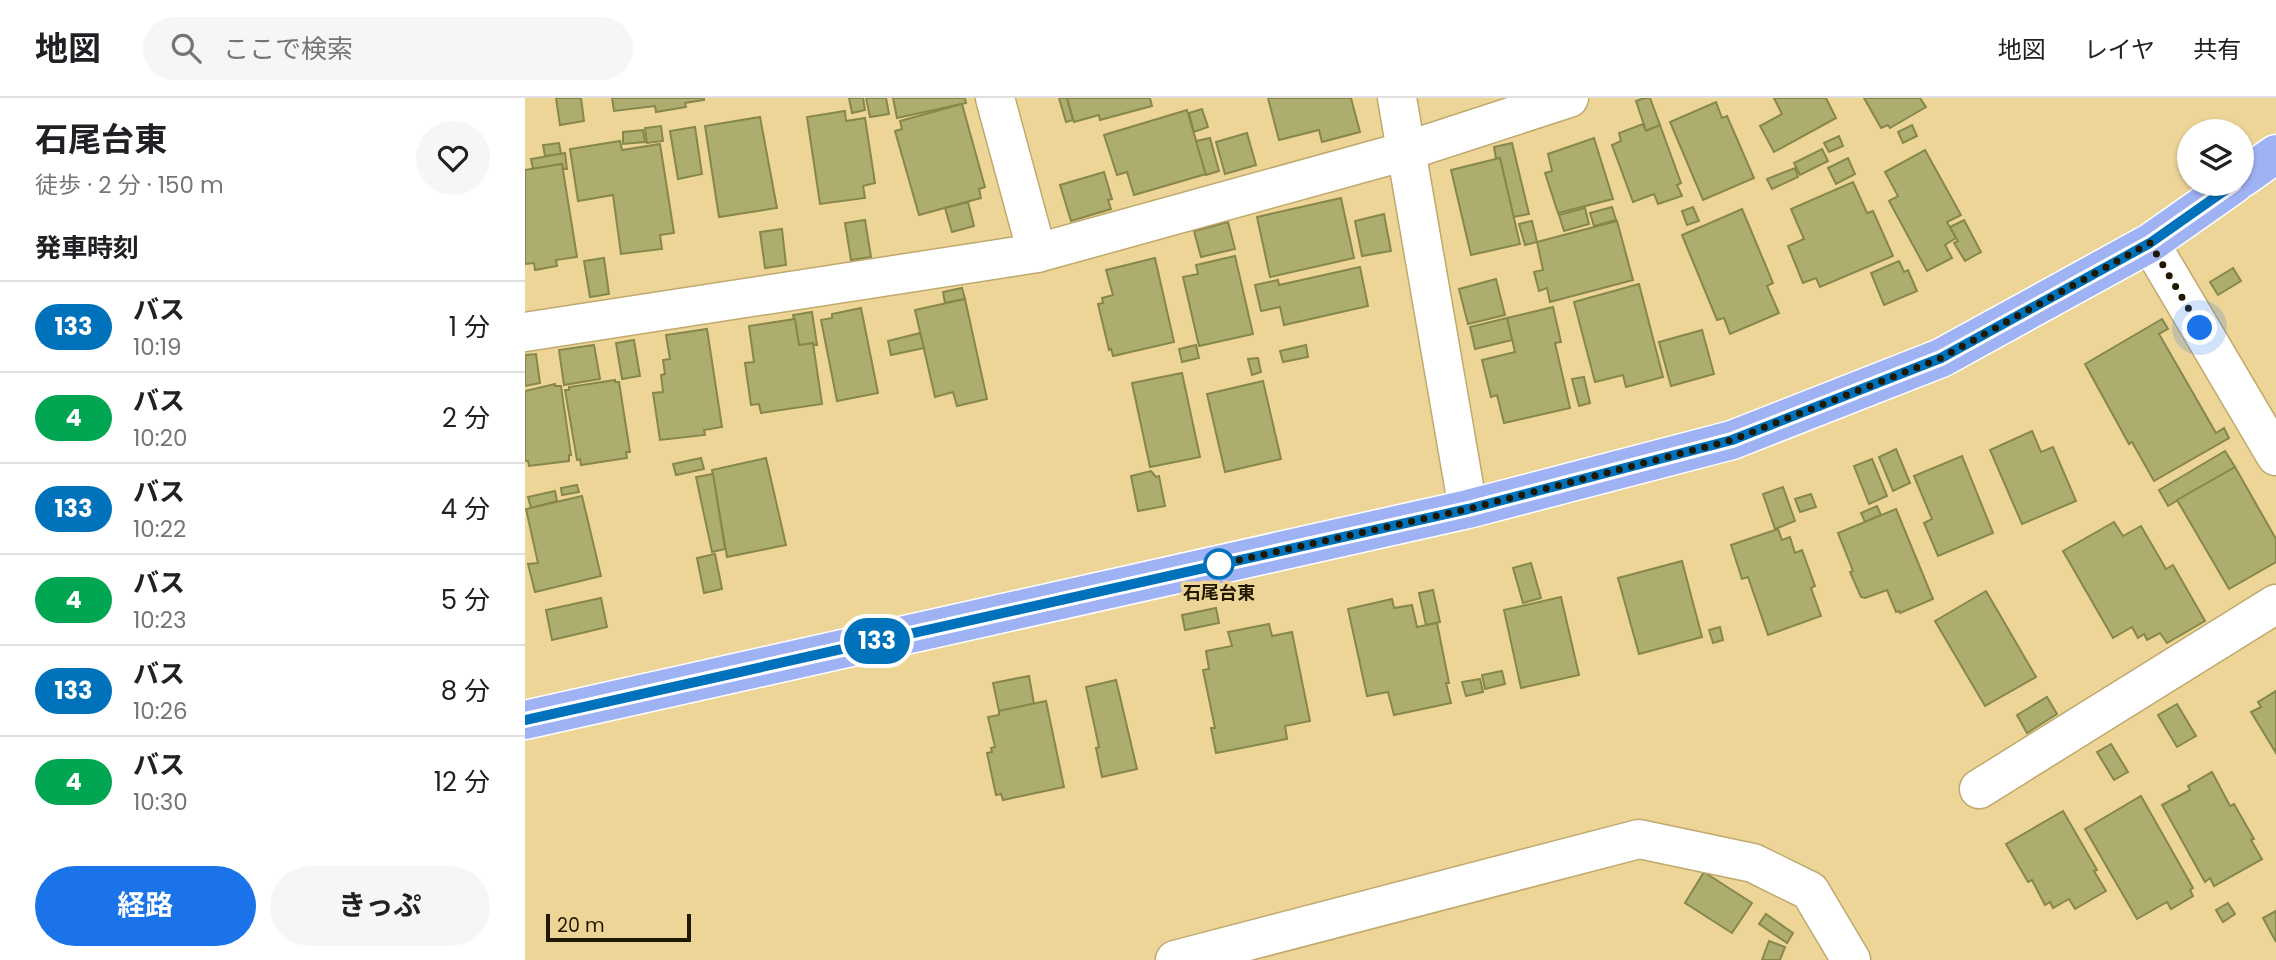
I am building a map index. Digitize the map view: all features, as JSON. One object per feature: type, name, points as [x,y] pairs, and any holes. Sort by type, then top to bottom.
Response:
[{"type":"main road","points":[[2254,170],[2276,154]]},
{"type":"main road","points":[[525,720],[1468,509],[1732,440],[1941,358],[2150,243],[2217,196]]},
{"type":"street","points":[[995,98],[1037,253]]},
{"type":"street","points":[[1397,98],[1468,509]]},
{"type":"street","points":[[525,331],[1037,253],[1406,151],[1569,98]]},
{"type":"street","points":[[2150,243],[2276,456]]},
{"type":"street","points":[[1979,789],[2276,604]]},
{"type":"street","points":[[1175,960],[1639,839],[1753,863],[1810,891],[1851,960]]},
{"type":"building","points":[[556,98],[581,98],[584,121],[560,125]]},
{"type":"building","points":[[612,98],[704,100],[685,103],[686,107],[656,112],[655,106],[614,111]]},
{"type":"building","points":[[849,98],[863,98],[865,110],[852,113]]},
{"type":"building","points":[[866,98],[886,98],[889,114],[870,117]]},
{"type":"building","points":[[893,98],[965,98],[966,103],[897,118]]},
{"type":"building","points":[[1059,98],[1067,98],[1073,120],[1066,122]]},
{"type":"building","points":[[1067,98],[1150,98],[1152,106],[1100,120],[1099,115],[1074,122]]},
{"type":"building","points":[[1268,98],[1351,98],[1360,132],[1322,142],[1319,130],[1279,140]]},
{"type":"building","points":[[1650,98],[1660,125],[1646,131],[1636,101]]},
{"type":"building","points":[[1774,98],[1826,98],[1836,118],[1774,152],[1760,126],[1782,114]]},
{"type":"building","points":[[1864,98],[1920,98],[1926,107],[1890,128],[1888,125],[1881,128]]},
{"type":"building","points":[[1716,102],[1722,118],[1727,116],[1754,178],[1703,200],[1670,122]]},
{"type":"building","points":[[962,104],[985,187],[979,189],[981,198],[919,215],[895,131],[902,129],[900,121]]},
{"type":"building","points":[[1202,109],[1208,127],[1194,132],[1189,113]]},
{"type":"building","points":[[1187,110],[1206,174],[1134,195],[1127,172],[1117,175],[1104,135]]},
{"type":"building","points":[[845,111],[846,121],[865,118],[875,183],[863,186],[865,198],[820,204],[807,117]]},
{"type":"building","points":[[760,117],[777,208],[719,217],[705,126]]},
{"type":"building","points":[[1643,124],[1646,131],[1660,125],[1681,183],[1677,185],[1682,196],[1658,204],[1654,194],[1633,202],[1612,145],[1621,141],[1619,133]]},
{"type":"building","points":[[1912,125],[1917,136],[1903,143],[1898,132]]},
{"type":"building","points":[[661,126],[663,141],[647,143],[645,128]]},
{"type":"building","points":[[695,127],[702,174],[678,179],[670,131]]},
{"type":"building","points":[[643,130],[645,142],[623,144],[623,132]]},
{"type":"building","points":[[1247,133],[1256,165],[1225,174],[1216,142]]},
{"type":"building","points":[[1839,136],[1843,146],[1829,152],[1824,143]]},
{"type":"building","points":[[1210,138],[1219,171],[1206,175],[1196,141]]},
{"type":"building","points":[[1594,138],[1613,199],[1558,213],[1545,173],[1552,171],[1548,154]]},
{"type":"building","points":[[620,141],[622,150],[660,144],[674,233],[660,235],[662,249],[621,254],[613,195],[578,201],[570,149]]},
{"type":"building","points":[[559,143],[561,154],[545,156],[543,145]]},
{"type":"building","points":[[1512,143],[1529,214],[1513,217],[1500,158],[1496,159],[1494,147]]},
{"type":"building","points":[[1822,149],[1828,161],[1800,175],[1794,163]]},
{"type":"building","points":[[1925,150],[1961,215],[1947,222],[1956,238],[1945,245],[1952,258],[1927,271],[1889,201],[1898,196],[1885,172]]},
{"type":"building","points":[[565,153],[567,169],[563,169],[562,164],[533,169],[531,159]]},
{"type":"building","points":[[1500,158],[1520,244],[1471,255],[1451,170]]},
{"type":"building","points":[[1848,158],[1855,174],[1836,184],[1828,168]]},
{"type":"building","points":[[562,164],[577,257],[556,260],[557,266],[535,270],[534,263],[525,264],[525,170]]},
{"type":"building","points":[[1795,168],[1798,177],[1772,189],[1767,179]]},
{"type":"building","points":[[1104,172],[1112,199],[1108,200],[1111,209],[1071,221],[1060,185]]},
{"type":"building","points":[[1853,182],[1867,213],[1873,211],[1893,256],[1820,287],[1816,278],[1803,283],[1788,246],[1804,239],[1791,209]]},
{"type":"building","points":[[1341,198],[1354,258],[1270,277],[1257,217]]},
{"type":"building","points":[[968,202],[974,226],[952,232],[945,208]]},
{"type":"building","points":[[1612,207],[1616,220],[1594,226],[1590,213]]},
{"type":"building","points":[[1693,207],[1699,221],[1687,225],[1682,211]]},
{"type":"building","points":[[1585,208],[1589,224],[1564,231],[1559,215]]},
{"type":"building","points":[[1742,209],[1773,283],[1767,286],[1779,313],[1730,334],[1724,318],[1717,320],[1682,235]]},
{"type":"building","points":[[1384,214],[1391,251],[1362,256],[1355,221]]},
{"type":"building","points":[[865,220],[871,257],[851,260],[845,223]]},
{"type":"building","points":[[1964,220],[1981,252],[1965,261],[1954,243],[1958,241],[1950,227]]},
{"type":"building","points":[[1532,221],[1537,242],[1525,245],[1519,224]]},
{"type":"building","points":[[1617,221],[1633,280],[1550,302],[1547,288],[1539,291],[1534,272],[1543,270],[1537,242]]},
{"type":"building","points":[[1228,222],[1235,249],[1201,257],[1194,231]]},
{"type":"building","points":[[782,229],[786,265],[765,268],[760,232]]},
{"type":"building","points":[[1235,256],[1253,334],[1199,346],[1183,277],[1198,274],[1196,265]]},
{"type":"building","points":[[604,258],[609,294],[590,297],[584,261]]},
{"type":"building","points":[[1155,258],[1174,342],[1113,356],[1111,349],[1109,350],[1098,304],[1103,303],[1102,298],[1113,295],[1106,270]]},
{"type":"building","points":[[1899,261],[1904,272],[1908,270],[1917,291],[1884,305],[1871,273]]},
{"type":"building","points":[[1360,267],[1368,306],[1284,325],[1280,307],[1261,311],[1255,285],[1278,280],[1279,285]]},
{"type":"building","points":[[2233,268],[2241,281],[2218,295],[2210,282]]},
{"type":"building","points":[[1496,279],[1505,315],[1468,324],[1459,289]]},
{"type":"building","points":[[1639,284],[1663,377],[1626,387],[1623,375],[1595,382],[1574,302]]},
{"type":"building","points":[[962,288],[965,299],[945,303],[943,292]]},
{"type":"building","points":[[965,299],[987,399],[957,406],[953,392],[935,397],[915,310]]},
{"type":"building","points":[[1553,307],[1561,342],[1555,343],[1570,408],[1504,423],[1497,395],[1491,397],[1482,360],[1515,352],[1507,318]]},
{"type":"building","points":[[861,308],[878,393],[837,401],[821,320],[832,318],[832,314]]},
{"type":"building","points":[[812,312],[817,345],[799,345],[793,315]]},
{"type":"building","points":[[1507,318],[1512,340],[1475,349],[1470,327]]},
{"type":"building","points":[[795,319],[799,345],[813,343],[822,404],[761,413],[759,404],[751,405],[745,363],[754,362],[749,326]]},
{"type":"building","points":[[2162,319],[2168,329],[2159,334],[2216,433],[2224,428],[2229,438],[2154,481],[2132,442],[2129,444],[2085,364]]},
{"type":"building","points":[[707,329],[722,427],[704,430],[705,435],[660,440],[653,393],[663,392],[663,360],[670,359],[666,335]]},
{"type":"building","points":[[1702,330],[1714,374],[1671,386],[1659,342]]},
{"type":"building","points":[[920,333],[924,348],[891,355],[888,341]]},
{"type":"building","points":[[634,340],[640,376],[622,379],[616,343]]},
{"type":"building","points":[[594,345],[600,379],[564,385],[559,350]]},
{"type":"building","points":[[1196,345],[1199,358],[1182,362],[1179,349]]},
{"type":"building","points":[[1306,345],[1308,357],[1283,362],[1280,351]]},
{"type":"building","points":[[536,354],[540,383],[525,386],[525,355]]},
{"type":"building","points":[[1258,358],[1261,372],[1252,375],[1248,359]]},
{"type":"building","points":[[1182,373],[1200,457],[1150,467],[1132,383]]},
{"type":"building","points":[[1584,377],[1590,403],[1579,406],[1572,379]]},
{"type":"building","points":[[615,380],[619,382],[630,452],[626,452],[627,458],[581,465],[580,459],[577,460],[565,390],[569,390],[569,387]]},
{"type":"building","points":[[1263,381],[1281,459],[1225,472],[1207,394]]},
{"type":"building","points":[[555,384],[561,386],[571,455],[569,461],[529,466],[528,461],[525,461],[525,391]]},
{"type":"building","points":[[2032,431],[2041,452],[2053,447],[2076,501],[2022,524],[1990,450]]},
{"type":"building","points":[[1896,449],[1910,483],[1893,491],[1879,457]]},
{"type":"building","points":[[2225,451],[2235,467],[2168,506],[2159,490]]},
{"type":"building","points":[[1962,456],[1993,533],[1938,556],[1924,523],[1932,519],[1914,476]]},
{"type":"building","points":[[701,458],[704,469],[676,475],[673,464]]},
{"type":"building","points":[[766,458],[786,545],[727,557],[712,470]]},
{"type":"building","points":[[1872,459],[1887,496],[1869,504],[1854,466]]},
{"type":"building","points":[[2235,467],[2276,539],[2276,562],[2229,589],[2177,500]]},
{"type":"building","points":[[1151,471],[1156,477],[1159,476],[1165,506],[1138,511],[1131,476]]},
{"type":"building","points":[[713,474],[725,549],[712,552],[696,477]]},
{"type":"building","points":[[577,485],[579,492],[562,495],[561,488]]},
{"type":"building","points":[[1783,487],[1795,521],[1775,529],[1763,494]]},
{"type":"building","points":[[555,491],[557,501],[531,508],[528,497]]},
{"type":"building","points":[[1811,494],[1816,507],[1800,512],[1795,499]]},
{"type":"building","points":[[582,496],[601,576],[535,592],[528,564],[538,563],[526,509]]},
{"type":"building","points":[[1877,506],[1881,515],[1865,522],[1861,513]]},
{"type":"building","points":[[1896,509],[1933,599],[1900,613],[1896,612],[1887,590],[1861,597],[1838,533]]},
{"type":"building","points":[[2114,522],[2123,536],[2141,526],[2166,569],[2173,565],[2205,621],[2167,643],[2160,633],[2147,640],[2144,634],[2138,638],[2132,627],[2113,638],[2063,551]]},
{"type":"building","points":[[1778,529],[1782,540],[1790,537],[1795,553],[1802,550],[1815,586],[1811,588],[1821,616],[1768,635],[1748,577],[1742,579],[1731,545]]},
{"type":"building","points":[[715,554],[722,589],[704,593],[697,558]]},
{"type":"building","points":[[1682,561],[1702,637],[1639,654],[1618,578]]},
{"type":"building","points":[[1531,563],[1541,598],[1523,603],[1513,568]]},
{"type":"building","points":[[1433,590],[1440,622],[1426,625],[1419,593]]},
{"type":"building","points":[[1986,591],[2036,677],[1985,706],[1935,621]]},
{"type":"building","points":[[1561,597],[1579,675],[1521,688],[1504,610]]},
{"type":"building","points":[[601,598],[607,627],[552,640],[546,610]]},
{"type":"building","points":[[1392,599],[1394,608],[1412,605],[1417,627],[1437,623],[1451,703],[1394,715],[1388,692],[1367,696],[1348,609]]},
{"type":"building","points":[[1216,608],[1219,623],[1185,630],[1182,615]]},
{"type":"building","points":[[1269,624],[1272,636],[1292,632],[1310,721],[1285,726],[1287,739],[1216,753],[1211,728],[1215,728],[1203,670],[1209,669],[1206,651],[1232,646],[1228,632]]},
{"type":"building","points":[[1720,627],[1723,640],[1713,643],[1709,630]]},
{"type":"building","points":[[1502,671],[1505,684],[1485,689],[1482,675]]},
{"type":"building","points":[[1029,676],[1034,704],[999,711],[993,683]]},
{"type":"building","points":[[1480,679],[1483,692],[1466,696],[1462,682]]},
{"type":"building","points":[[1116,680],[1137,769],[1102,777],[1096,748],[1099,747],[1086,687]]},
{"type":"building","points":[[2276,691],[2276,753],[2251,712],[2261,707],[2258,702]]},
{"type":"building","points":[[2047,697],[2057,714],[2027,733],[2017,715]]},
{"type":"building","points":[[1046,701],[1064,787],[1003,800],[1001,794],[996,795],[987,753],[992,752],[991,748],[995,747],[988,717],[999,715],[999,711]]},
{"type":"building","points":[[2177,704],[2196,736],[2177,747],[2158,715]]},
{"type":"building","points":[[2111,744],[2128,772],[2114,780],[2097,752]]},
{"type":"building","points":[[2212,772],[2230,806],[2234,804],[2262,859],[2214,886],[2210,878],[2205,882],[2162,805],[2190,790],[2188,786]]},
{"type":"building","points":[[2141,796],[2193,888],[2190,890],[2193,896],[2171,909],[2167,902],[2137,919],[2085,829]]},
{"type":"building","points":[[2063,811],[2106,891],[2075,909],[2069,899],[2053,908],[2050,902],[2045,905],[2032,880],[2028,882],[2006,844]]},
{"type":"building","points":[[1704,872],[1752,903],[1732,933],[1685,903]]},
{"type":"building","points":[[2228,903],[2235,914],[2223,922],[2216,910]]},
{"type":"building","points":[[2276,911],[2276,942],[2263,918]]},
{"type":"building","points":[[1766,914],[1793,933],[1787,943],[1759,924]]},
{"type":"building","points":[[1769,941],[1785,947],[1780,960],[1762,960]]},
{"type":"bus line","name":"133","points":[[525,720],[1468,509],[1732,440],[1941,358],[2150,243],[2217,196]]},
{"type":"place","name":"石尾台東","points":[[1219,564]]},
{"type":"route","points":[[1219,564],[1217,565],[1468,509],[1732,440],[1941,358],[2150,243],[2200,328]]}]
